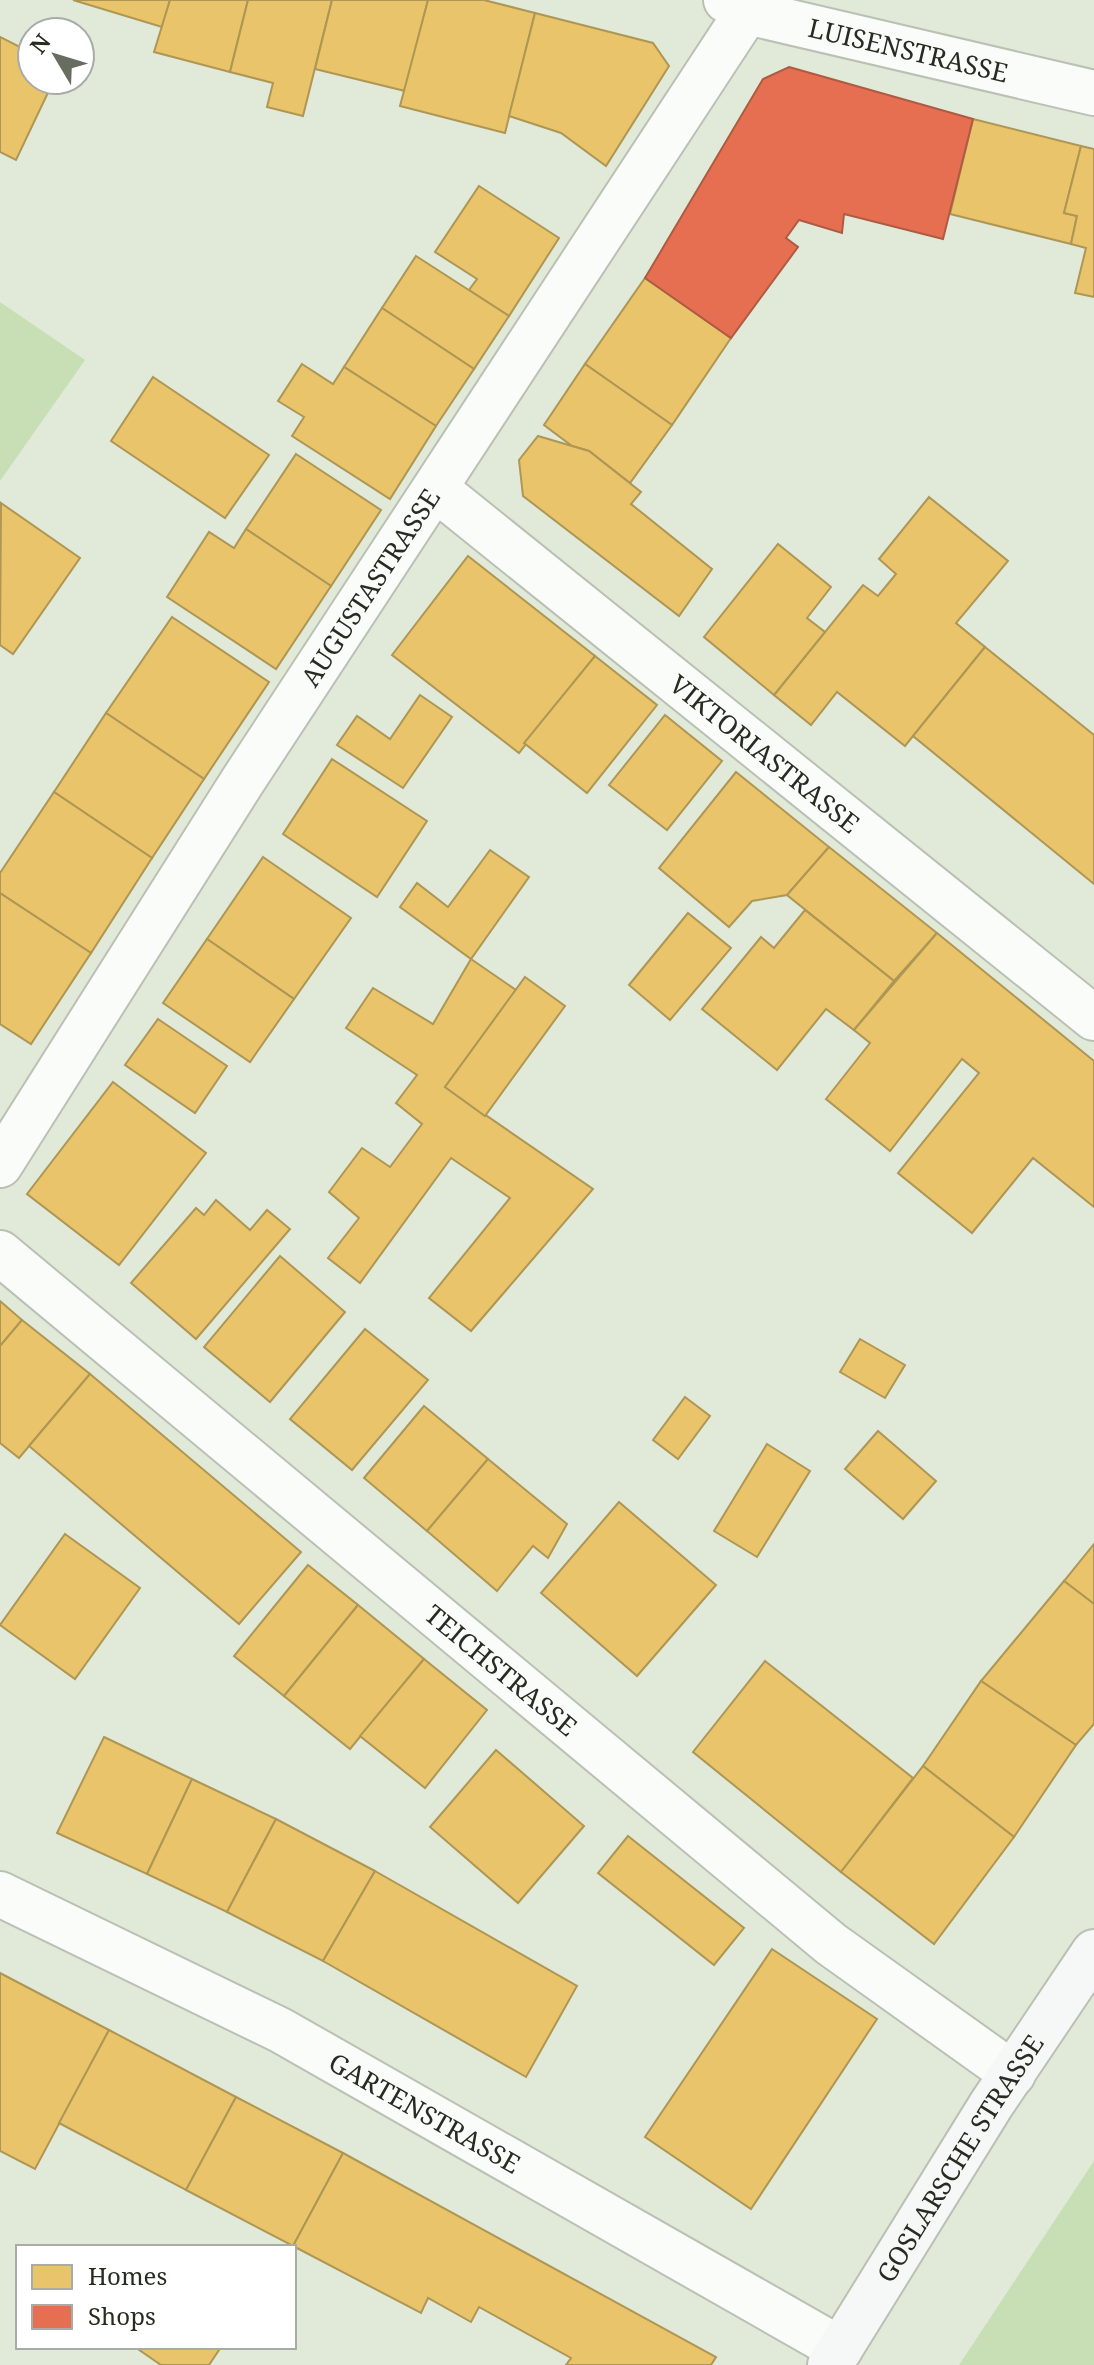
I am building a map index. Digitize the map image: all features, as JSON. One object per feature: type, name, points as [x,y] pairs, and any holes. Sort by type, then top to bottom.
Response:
[{"type":"main road","name":"GOSLARSCHE STRASSE","points":[[835,2357],[1013,2074],[1094,1952]]},
{"type":"street","name":"LUISENSTRASSE","points":[[737,6],[1094,93]]},
{"type":"street","name":"AUGUSTASTRASSE","points":[[0,1165],[242,782],[436,489],[737,6]]},
{"type":"street","name":"VIKTORIASTRASSE","points":[[436,489],[1094,1018]]},
{"type":"street","name":"TEICHSTRASSE","points":[[0,1253],[831,1944],[1013,2074]]},
{"type":"street","name":"GARTENSTRASSE","points":[[0,1894],[280,2030],[835,2357]]},
{"type":"green space","points":[[0,302],[85,360],[0,481]]},
{"type":"green space","points":[[1094,2161],[1094,2365],[959,2365]]},
{"type":"building: Homes","points":[[73,0],[170,0],[162,27]]},
{"type":"building: Homes","points":[[170,0],[248,0],[230,72],[154,52]]},
{"type":"building: Homes","points":[[248,0],[332,0],[303,116],[267,107],[273,83],[230,72]]},
{"type":"building: Homes","points":[[332,0],[428,0],[405,91],[315,69]]},
{"type":"building: Homes","points":[[428,0],[484,0],[535,13],[505,133],[400,106]]},
{"type":"building: Homes","points":[[535,13],[653,43],[669,66],[606,166],[561,133],[509,116]]},
{"type":"building: Homes","points":[[0,37],[16,45],[16,96],[46,96],[16,160],[0,152]]},
{"type":"building: Homes","points":[[973,119],[1081,146],[1064,213],[1077,216],[1071,244],[950,214]]},
{"type":"building: Homes","points":[[1081,146],[1094,149],[1094,297],[1075,293],[1086,248],[1071,244],[1077,216],[1064,213]]},
{"type":"building: Homes","points":[[479,186],[559,238],[509,316],[469,290],[477,279],[435,252]]},
{"type":"building: Homes","points":[[416,256],[509,316],[474,369],[382,308]]},
{"type":"building: Homes","points":[[645,278],[731,338],[672,425],[585,364]]},
{"type":"building: Homes","points":[[382,308],[474,369],[436,426],[344,367]]},
{"type":"building: Homes","points":[[302,364],[333,384],[344,367],[436,426],[390,499],[292,436],[304,417],[278,401]]},
{"type":"building: Homes","points":[[585,364],[672,425],[630,483],[589,451],[572,446],[544,425]]},
{"type":"building: Homes","points":[[153,377],[269,455],[225,518],[111,441]]},
{"type":"building: Homes","points":[[538,436],[589,451],[641,492],[631,504],[712,569],[679,616],[523,496],[519,460]]},
{"type":"building: Homes","points":[[296,454],[381,510],[331,586],[246,529]]},
{"type":"building: Homes","points":[[929,497],[1008,561],[956,623],[985,647],[905,746],[837,692],[811,725],[774,695],[863,585],[878,596],[896,574],[879,559]]},
{"type":"building: Homes","points":[[1,503],[80,558],[13,654],[0,645]]},
{"type":"building: Homes","points":[[246,529],[331,586],[276,669],[167,597],[209,532],[234,548]]},
{"type":"building: Homes","points":[[778,544],[831,587],[807,618],[825,632],[774,695],[704,637]]},
{"type":"building: Homes","points":[[468,556],[595,656],[519,753],[392,655]]},
{"type":"building: Homes","points":[[172,617],[269,682],[204,779],[106,713]]},
{"type":"building: Homes","points":[[985,647],[1094,735],[1094,884],[913,736]]},
{"type":"building: Homes","points":[[595,656],[657,705],[587,793],[524,743]]},
{"type":"building: Homes","points":[[420,695],[452,717],[403,788],[337,745],[357,716],[390,739]]},
{"type":"building: Homes","points":[[106,713],[204,779],[152,858],[54,792]]},
{"type":"building: Homes","points":[[665,715],[722,761],[667,830],[609,785]]},
{"type":"building: Homes","points":[[332,759],[427,821],[377,897],[283,834]]},
{"type":"building: Homes","points":[[736,772],[829,847],[787,895],[752,901],[729,927],[659,868]]},
{"type":"building: Homes","points":[[54,792],[152,858],[91,953],[0,893],[0,873]]},
{"type":"building: Homes","points":[[829,847],[937,933],[894,981],[787,895]]},
{"type":"building: Homes","points":[[490,850],[529,877],[471,959],[400,907],[417,883],[448,907]]},
{"type":"building: Homes","points":[[263,857],[351,918],[294,999],[207,939]]},
{"type":"building: Homes","points":[[0,893],[91,953],[31,1044],[0,1024]]},
{"type":"building: Homes","points":[[805,910],[894,981],[854,1030],[826,1009],[777,1070],[702,1009],[761,937],[774,948]]},
{"type":"building: Homes","points":[[688,913],[731,948],[670,1020],[629,985]]},
{"type":"building: Homes","points":[[937,933],[1094,1061],[1094,1207],[1033,1158],[972,1233],[898,1173],[979,1073],[962,1059],[890,1151],[826,1099],[870,1043],[854,1030]]},
{"type":"building: Homes","points":[[207,939],[294,999],[250,1062],[163,1003]]},
{"type":"building: Homes","points":[[471,959],[516,990],[445,1087],[593,1189],[471,1331],[429,1298],[510,1198],[451,1158],[360,1283],[328,1258],[359,1218],[329,1192],[362,1148],[390,1167],[422,1124],[396,1103],[417,1075],[346,1028],[373,988],[433,1024]]},
{"type":"building: Homes","points":[[525,977],[565,1006],[485,1116],[445,1087]]},
{"type":"building: Homes","points":[[158,1019],[227,1066],[195,1113],[125,1065]]},
{"type":"building: Homes","points":[[113,1082],[206,1153],[119,1265],[27,1194]]},
{"type":"building: Homes","points":[[216,1200],[250,1230],[267,1210],[290,1229],[196,1339],[131,1283],[196,1208],[204,1215]]},
{"type":"building: Homes","points":[[280,1256],[345,1312],[270,1402],[204,1347]]},
{"type":"building: Homes","points":[[0,1301],[22,1320],[0,1346]]},
{"type":"building: Homes","points":[[22,1320],[90,1374],[19,1458],[0,1443],[0,1346]]},
{"type":"building: Homes","points":[[365,1329],[428,1380],[352,1470],[290,1419]]},
{"type":"building: Homes","points":[[860,1339],[905,1365],[885,1398],[840,1372]]},
{"type":"building: Homes","points":[[90,1374],[301,1552],[239,1624],[29,1446]]},
{"type":"building: Homes","points":[[685,1397],[710,1416],[678,1459],[653,1440]]},
{"type":"building: Homes","points":[[424,1406],[488,1459],[427,1531],[364,1478]]},
{"type":"building: Homes","points":[[878,1431],[936,1481],[903,1519],[845,1469]]},
{"type":"building: Homes","points":[[767,1444],[810,1471],[757,1557],[714,1531]]},
{"type":"building: Homes","points":[[488,1459],[567,1524],[548,1558],[533,1546],[497,1591],[427,1531]]},
{"type":"building: Homes","points":[[619,1502],[716,1585],[637,1676],[541,1593]]},
{"type":"building: Homes","points":[[65,1534],[140,1588],[75,1679],[0,1625]]},
{"type":"building: Homes","points":[[1094,1544],[1094,1604],[1064,1581]]},
{"type":"building: Homes","points":[[308,1565],[358,1605],[284,1696],[234,1656]]},
{"type":"building: Homes","points":[[1064,1581],[1094,1604],[1094,1724],[1076,1745],[981,1681]]},
{"type":"building: Homes","points":[[358,1605],[424,1659],[350,1749],[284,1696]]},
{"type":"building: Homes","points":[[424,1659],[487,1710],[425,1788],[360,1736]]},
{"type":"building: Homes","points":[[765,1661],[913,1778],[841,1872],[693,1752]]},
{"type":"building: Homes","points":[[981,1681],[1076,1745],[1014,1837],[923,1766]]},
{"type":"building: Homes","points":[[104,1737],[192,1779],[147,1874],[57,1833]]},
{"type":"building: Homes","points":[[496,1750],[584,1826],[518,1903],[430,1827]]},
{"type":"building: Homes","points":[[923,1766],[1014,1837],[934,1944],[841,1872]]},
{"type":"building: Homes","points":[[192,1779],[276,1819],[227,1912],[147,1874]]},
{"type":"building: Homes","points":[[276,1819],[375,1871],[323,1961],[227,1912]]},
{"type":"building: Homes","points":[[628,1836],[744,1928],[714,1965],[598,1873]]},
{"type":"building: Homes","points":[[375,1871],[577,1986],[526,2077],[323,1961]]},
{"type":"building: Homes","points":[[772,1949],[877,2019],[751,2209],[645,2137]]},
{"type":"building: Homes","points":[[0,1973],[109,2030],[35,2169],[0,2151]]},
{"type":"building: Homes","points":[[109,2030],[236,2097],[186,2190],[59,2123]]},
{"type":"building: Homes","points":[[236,2097],[343,2153],[294,2245],[186,2190]]},
{"type":"building: Homes","points":[[343,2153],[716,2357],[711,2365],[566,2365],[571,2358],[479,2307],[471,2322],[428,2298],[421,2313],[294,2245]]},
{"type":"building: Homes","points":[[138,2349],[220,2349],[209,2365],[161,2365]]},
{"type":"building: Shops","points":[[789,67],[973,119],[943,239],[844,214],[842,233],[799,220],[786,238],[798,247],[731,338],[645,278],[763,79]]}]
